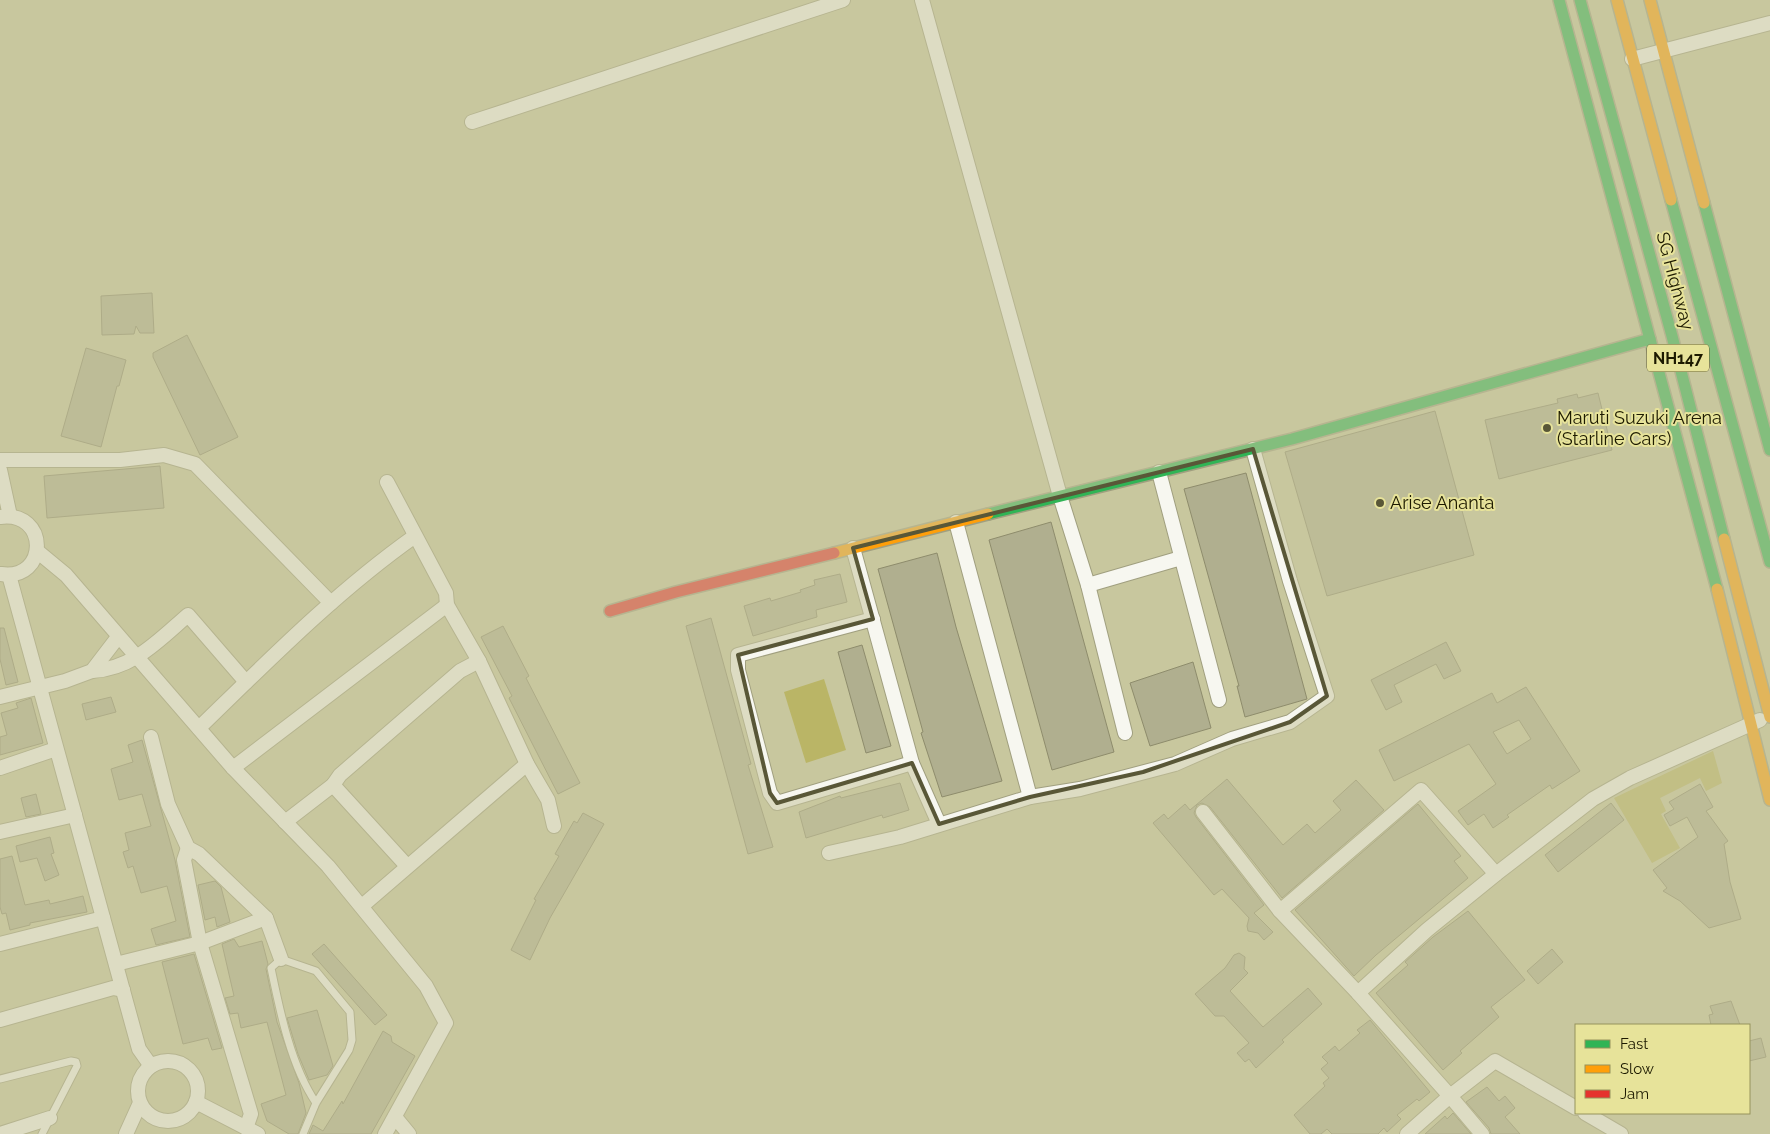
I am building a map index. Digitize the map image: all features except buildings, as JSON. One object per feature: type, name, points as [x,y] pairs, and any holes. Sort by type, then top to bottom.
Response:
[{"type":"main road","points":[[1559,0],[1605,183],[1650,339],[1752,722],[1770,800]]},
{"type":"main road","name":"SG Highway","points":[[1580,0],[1672,336],[1770,717]]},
{"type":"main road","name":"SG Highway","points":[[1617,0],[1770,562]]},
{"type":"main road","points":[[1650,0],[1770,450]]},
{"type":"main road","points":[[610,611],[676,592],[1252,449],[1650,339]]},
{"type":"street","points":[[472,122],[844,0]]},
{"type":"street","points":[[922,0],[1060,496],[1088,585],[1125,733]]},
{"type":"street","points":[[1632,59],[1770,23]]},
{"type":"street","points":[[829,853],[900,837],[1030,797],[1080,789],[1175,764],[1232,739],[1290,722],[1327,696],[1290,581],[1252,449]]},
{"type":"street","points":[[0,460],[120,460],[164,455],[195,464],[331,603]]},
{"type":"street","points":[[0,470],[3,516],[20,518],[32,528],[38,542],[37,552],[27,568],[18,574],[4,575],[39,687],[140,1049],[151,1066]]},
{"type":"street","points":[[1159,472],[1219,700]]},
{"type":"street","points":[[387,482],[446,593],[447,605],[479,661],[527,764],[548,800],[554,826]]},
{"type":"street","points":[[956,522],[1030,797]]},
{"type":"street","points":[[199,728],[331,603],[374,565],[415,536]]},
{"type":"street","points":[[853,548],[912,763],[939,824]]},
{"type":"street","points":[[37,552],[66,575],[233,768],[328,866],[426,986],[446,1024],[385,1134]]},
{"type":"street","points":[[1088,585],[1181,558]]},
{"type":"street","points":[[233,768],[447,605]]},
{"type":"street","points":[[0,697],[92,671],[110,670],[136,658],[188,615],[246,682]]},
{"type":"street","points":[[873,620],[738,655],[738,670],[770,793],[777,803],[912,763]]},
{"type":"street","points":[[92,671],[118,637]]},
{"type":"street","points":[[285,822],[333,785],[340,775],[460,671],[479,661]]},
{"type":"street","points":[[1358,993],[1427,930],[1593,799],[1630,778],[1752,722],[1770,717]]},
{"type":"street","points":[[151,737],[168,804],[188,848],[199,854],[266,918],[281,959]]},
{"type":"street","points":[[0,768],[56,749]]},
{"type":"street","points":[[362,906],[527,764]]},
{"type":"street","points":[[333,785],[407,866]]},
{"type":"street","points":[[1280,911],[1421,790],[1496,874]]},
{"type":"street","points":[[1203,812],[1280,911],[1358,993],[1482,1134]]},
{"type":"street","points":[[0,832],[75,815]]},
{"type":"street","points":[[188,848],[184,860],[200,943],[251,1114],[252,1131]]},
{"type":"street","points":[[0,944],[103,918]]},
{"type":"street","points":[[116,964],[200,943],[266,918]]},
{"type":"street","points":[[0,1020],[113,988],[123,990]]},
{"type":"street","points":[[126,1134],[140,1104],[139,1083],[143,1074],[151,1066],[169,1061],[187,1068],[197,1084],[196,1102],[186,1114],[173,1120],[154,1118],[140,1104]]},
{"type":"street","points":[[1407,1134],[1450,1096],[1495,1061],[1575,1107]]},
{"type":"street","points":[[196,1102],[252,1131]]},
{"type":"street","points":[[1587,1114],[1622,1134]]},
{"type":"street","points":[[395,1117],[409,1134]]},
{"type":"street","points":[[0,1134],[50,1118]]},
{"type":"lane","points":[[303,1134],[316,1103],[349,1050],[352,1040],[350,1012],[316,971],[281,959],[271,968],[281,1014],[306,1088],[316,1103]]},
{"type":"lane","points":[[0,1079],[75,1061],[77,1066],[42,1134]]},
{"type":"highlighted area","points":[[1253,449],[1327,696],[1290,722],[1143,772],[1030,797],[939,824],[912,763],[777,803],[770,793],[738,655],[873,619],[853,548]]},
{"type":"shaded area","points":[[824,679],[846,750],[806,763],[784,692]]},
{"type":"shaded area","points":[[1713,751],[1722,783],[1706,791],[1700,778],[1660,798],[1666,811],[1661,814],[1680,848],[1652,863],[1614,798]]},
{"type":"traffic: fast","points":[[1559,0],[1717,589]]},
{"type":"traffic: fast","points":[[1580,0],[1672,336],[1724,539]]},
{"type":"traffic: fast","points":[[1671,200],[1770,562]]},
{"type":"traffic: fast","points":[[1704,203],[1770,450]]},
{"type":"traffic: fast","points":[[988,514],[1292,439],[1650,339]]},
{"type":"traffic: slow","points":[[1617,0],[1671,200]]},
{"type":"traffic: slow","points":[[1650,0],[1704,203]]},
{"type":"traffic: slow","points":[[834,553],[988,514]]},
{"type":"traffic: slow","points":[[1724,539],[1770,717]]},
{"type":"traffic: slow","points":[[1717,589],[1770,800]]},
{"type":"traffic: jam","points":[[610,611],[676,592],[834,553]]},
{"type":"place","name":"Maruti Suzuki Arena (Starline Cars)","points":[[1547,428]]},
{"type":"place","name":"Arise Ananta","points":[[1380,503]]}]
